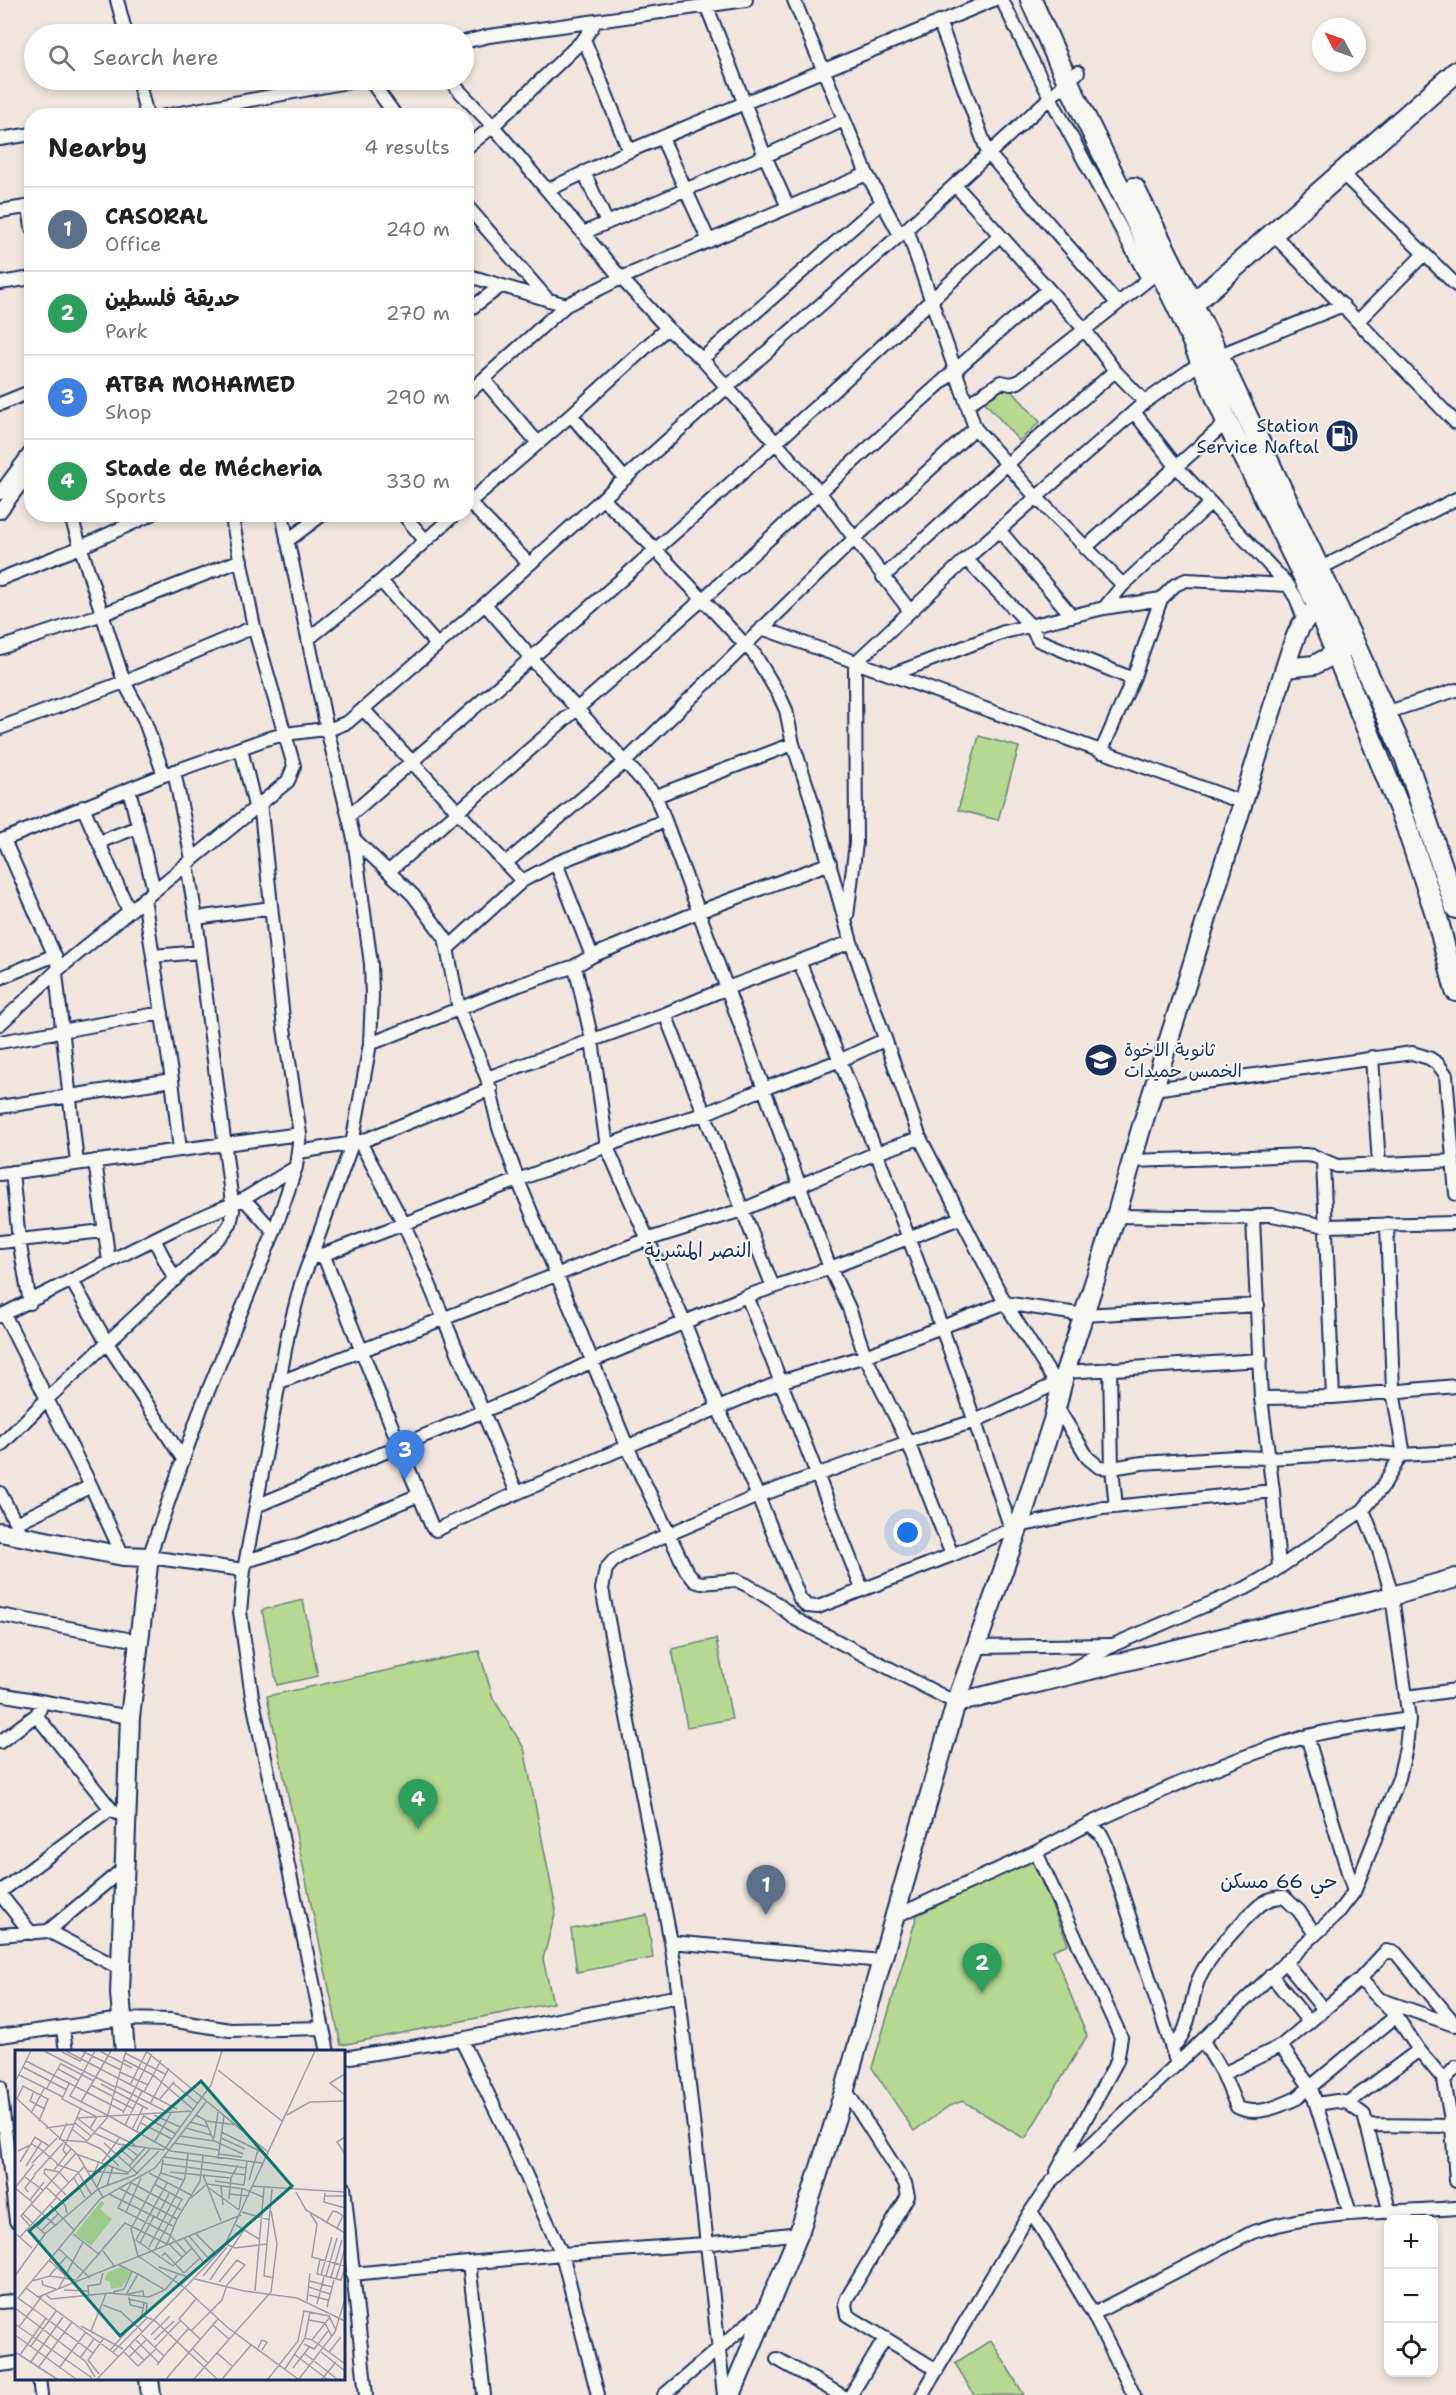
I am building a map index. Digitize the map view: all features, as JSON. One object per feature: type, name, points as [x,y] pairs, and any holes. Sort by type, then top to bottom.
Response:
[{"type":"main road","points":[[1031,0],[1072,76],[1092,105],[1187,310],[1200,363],[1318,608],[1335,654],[1385,767],[1405,822],[1436,914],[1456,991]]},
{"type":"main road","points":[[731,2395],[799,2233],[845,2089],[956,1703],[977,1647],[1116,1216],[1285,668],[1300,626],[1318,608],[1319,569],[1219,357],[1187,310],[1154,275],[1094,136],[1046,0]]},
{"type":"main road","points":[[1187,310],[1456,72]]},
{"type":"main road","points":[[1318,608],[1354,643],[1406,759],[1456,908]]},
{"type":"main road","points":[[1285,668],[1314,664],[1354,643]]},
{"type":"main road","points":[[13,1530],[123,1556],[149,1557],[118,1814],[124,1868],[121,1970],[125,2050]]},
{"type":"main road","points":[[956,1703],[1392,1596],[1456,1578]]},
{"type":"main road","points":[[149,2380],[151,2395]]},
{"type":"street","points":[[117,0],[123,24]]},
{"type":"street","points":[[474,40],[746,0]]},
{"type":"street","points":[[794,0],[867,174],[882,202],[904,232],[956,368],[975,428],[1036,497],[1123,585]]},
{"type":"street","points":[[548,190],[629,151],[993,0]]},
{"type":"street","points":[[968,404],[1000,382],[1011,384],[1018,382],[1154,275],[1077,147],[1002,0]]},
{"type":"street","points":[[707,7],[765,156],[788,207]]},
{"type":"street","points":[[474,141],[584,39],[596,21]]},
{"type":"street","points":[[939,21],[988,153],[1117,303]]},
{"type":"street","points":[[584,39],[629,151]]},
{"type":"street","points":[[77,1163],[55,956],[2,840],[169,773],[241,748],[285,734],[340,726],[485,604],[904,232],[1072,76]]},
{"type":"street","points":[[140,90],[145,108]]},
{"type":"street","points":[[221,108],[309,90]]},
{"type":"street","points":[[377,90],[390,108]]},
{"type":"street","points":[[459,90],[493,126],[621,278],[667,328],[702,359],[775,441],[820,493],[910,610]]},
{"type":"street","points":[[583,233],[687,190],[844,120]]},
{"type":"street","points":[[0,139],[24,135]]},
{"type":"street","points":[[1077,147],[1094,136]]},
{"type":"street","points":[[662,138],[709,241]]},
{"type":"street","points":[[584,172],[607,223]]},
{"type":"street","points":[[474,388],[566,305],[621,278],[867,174]]},
{"type":"street","points":[[1343,174],[1456,285]]},
{"type":"street","points":[[955,185],[1085,330],[1115,371],[1145,402]]},
{"type":"street","points":[[702,359],[882,202]]},
{"type":"street","points":[[0,211],[24,208]]},
{"type":"street","points":[[474,214],[548,300]]},
{"type":"street","points":[[349,816],[655,549],[930,302],[1000,235]]},
{"type":"street","points":[[1274,235],[1456,423]]},
{"type":"street","points":[[1358,321],[1424,254]]},
{"type":"street","points":[[474,278],[566,305]]},
{"type":"street","points":[[0,283],[24,279]]},
{"type":"street","points":[[474,306],[501,286]]},
{"type":"street","points":[[389,871],[456,811],[577,710],[956,368],[1048,290]]},
{"type":"street","points":[[847,920],[856,843],[855,663],[966,559],[1145,402],[1200,363],[1343,305]]},
{"type":"street","points":[[474,498],[571,415],[667,328]]},
{"type":"street","points":[[883,577],[1006,465],[1115,371]]},
{"type":"street","points":[[484,380],[538,443]]},
{"type":"street","points":[[0,403],[24,394]]},
{"type":"street","points":[[1085,548],[1242,408]]},
{"type":"street","points":[[1134,412],[1176,466],[1288,585],[1296,598],[1318,608]]},
{"type":"street","points":[[571,415],[625,479]]},
{"type":"street","points":[[506,864],[626,761],[855,538],[975,428]]},
{"type":"street","points":[[0,493],[6,477],[24,458]]},
{"type":"street","points":[[0,512],[24,480]]},
{"type":"street","points":[[603,499],[655,549],[746,646],[760,662],[779,695],[786,710],[793,744],[847,920],[851,942],[920,1138],[1005,1303],[1059,1389],[1088,1458],[1099,1467],[1112,1468],[1143,1463],[1235,1457],[1269,1458],[1369,1452],[1402,1455],[1456,1452]]},
{"type":"street","points":[[1319,569],[1456,499]]},
{"type":"street","points":[[1104,608],[1123,585],[1211,503]]},
{"type":"street","points":[[474,509],[529,564]]},
{"type":"street","points":[[0,1446],[224,1233],[232,1216],[189,861],[169,773],[124,682],[73,522]]},
{"type":"street","points":[[0,579],[81,547],[135,522]]},
{"type":"street","points":[[0,1024],[58,971],[288,781],[292,775],[294,766],[254,627],[233,522]]},
{"type":"street","points":[[283,522],[327,729],[354,839],[371,964],[372,996],[370,1044],[356,1143],[295,1304],[245,1565],[240,1612],[252,1697],[328,2050]]},
{"type":"street","points":[[287,541],[312,522]]},
{"type":"street","points":[[410,522],[425,540]]},
{"type":"street","points":[[308,639],[381,581],[446,522]]},
{"type":"street","points":[[999,530],[1072,616]]},
{"type":"street","points":[[966,559],[1030,625],[1034,636],[1043,643],[1133,679]]},
{"type":"street","points":[[0,648],[103,614],[242,560]]},
{"type":"street","points":[[1101,752],[1133,679],[1161,599],[1175,585],[1186,580],[1288,585]]},
{"type":"street","points":[[381,581],[437,645]]},
{"type":"street","points":[[891,675],[1004,632],[1104,608],[1161,599]]},
{"type":"street","points":[[485,604],[656,796],[830,1268],[849,1308],[865,1356],[908,1442],[952,1555]]},
{"type":"street","points":[[0,728],[124,682],[254,627]]},
{"type":"street","points":[[762,628],[1244,803]]},
{"type":"street","points":[[1385,712],[1456,690]]},
{"type":"street","points":[[363,709],[522,881]]},
{"type":"street","points":[[656,796],[793,744]]},
{"type":"street","points":[[241,748],[258,804],[284,1028],[300,1134],[298,1152],[296,1167],[274,1232],[234,1324],[149,1557],[245,1565],[419,1495]]},
{"type":"street","points":[[129,789],[154,890]]},
{"type":"street","points":[[83,807],[129,911]]},
{"type":"street","points":[[448,948],[522,881],[556,863],[664,821]]},
{"type":"street","points":[[99,842],[138,827]]},
{"type":"street","points":[[354,839],[389,871],[441,930],[448,948],[459,1009],[489,1083],[500,1128],[518,1180],[627,1446],[686,1570],[695,1581],[701,1583],[736,1580],[747,1585],[775,1602],[797,1620],[956,1703]]},
{"type":"street","points":[[556,863],[592,956]]},
{"type":"street","points":[[370,1044],[519,985],[575,966],[592,956],[698,912],[830,863]]},
{"type":"street","points":[[144,898],[172,1080],[180,1150]]},
{"type":"street","points":[[196,918],[271,908]]},
{"type":"street","points":[[298,1152],[356,1143],[592,1040],[851,942]]},
{"type":"street","points":[[153,956],[200,952]]},
{"type":"street","points":[[0,978],[55,956]]},
{"type":"street","points":[[799,961],[841,1060],[909,1236],[1015,1527]]},
{"type":"street","points":[[575,966],[592,1040],[607,1147],[646,1240],[685,1323],[718,1408],[758,1496],[800,1599],[807,1606],[818,1607],[952,1555],[1015,1527],[1116,1507],[1273,1491]]},
{"type":"street","points":[[0,1042],[162,1013]]},
{"type":"street","points":[[665,1014],[773,1287]]},
{"type":"street","points":[[310,1260],[646,1131],[704,1114],[841,1060],[884,1040]]},
{"type":"street","points":[[1154,1089],[1372,1057],[1418,1053],[1429,1058],[1443,1070],[1447,1088],[1456,1194]]},
{"type":"street","points":[[1372,1057],[1379,1165]]},
{"type":"street","points":[[0,1107],[172,1080]]},
{"type":"street","points":[[30,1303],[6,1173],[300,1134]]},
{"type":"street","points":[[280,1382],[646,1240],[742,1210],[876,1153],[920,1138]]},
{"type":"street","points":[[356,1143],[404,1224],[517,1493]]},
{"type":"street","points":[[1132,1161],[1305,1155],[1314,1156],[1337,1166],[1453,1161]]},
{"type":"street","points":[[95,1161],[109,1261]]},
{"type":"street","points":[[1323,1161],[1333,1397]]},
{"type":"street","points":[[123,1556],[91,1486],[2,1315],[154,1239],[244,1199],[296,1167]]},
{"type":"street","points":[[244,1199],[274,1232]]},
{"type":"street","points":[[1116,1216],[1253,1218],[1272,1215],[1326,1226],[1456,1223]]},
{"type":"street","points":[[256,1506],[534,1390],[592,1361],[747,1296],[830,1268],[960,1218]]},
{"type":"street","points":[[1253,1218],[1262,1398],[1279,1568]]},
{"type":"street","points":[[1056,1679],[1113,1645],[1246,1588],[1363,1510],[1383,1486],[1402,1455],[1393,1391],[1387,1224]]},
{"type":"street","points":[[0,1242],[104,1231]]},
{"type":"street","points":[[154,1239],[175,1280]]},
{"type":"street","points":[[323,1254],[432,1527],[436,1530],[517,1493],[780,1382],[865,1356],[1005,1303],[1083,1315],[1258,1305]]},
{"type":"street","points":[[72,1281],[107,1343],[183,1459]]},
{"type":"street","points":[[747,1296],[862,1589]]},
{"type":"street","points":[[724,2395],[705,2244],[679,1996],[602,1589],[603,1577],[614,1560],[667,1534],[758,1496],[908,1442],[975,1421],[1110,1368],[1261,1360]]},
{"type":"street","points":[[1110,1368],[1112,1468],[1116,1507]]},
{"type":"street","points":[[1262,1398],[1333,1397],[1456,1386]]},
{"type":"street","points":[[0,1493],[13,1530],[91,1486]]},
{"type":"street","points":[[1051,2182],[1337,1914],[1354,1892],[1399,1778],[1406,1748],[1409,1719],[1392,1596],[1379,1550],[1363,1510]]},
{"type":"street","points":[[0,1615],[138,1641]]},
{"type":"street","points":[[977,1647],[1113,1645]]},
{"type":"street","points":[[1407,1697],[1456,1690]]},
{"type":"street","points":[[0,1694],[130,1717]]},
{"type":"street","points":[[0,1742],[36,1715],[45,1702]]},
{"type":"street","points":[[31,1933],[0,1893],[118,1814],[36,1715]]},
{"type":"street","points":[[896,1916],[1036,1852],[1089,1824],[1279,1744],[1307,1736],[1409,1719]]},
{"type":"street","points":[[1307,1736],[1354,1892]]},
{"type":"street","points":[[1089,1824],[1101,1834],[1106,1844],[1178,2064]]},
{"type":"street","points":[[922,2395],[1031,2211],[1051,2182],[1117,2061],[1121,2037],[1036,1852]]},
{"type":"street","points":[[0,1935],[48,1930],[124,1868]]},
{"type":"street","points":[[1172,2047],[1182,2036],[1195,1988],[1207,1964],[1259,1906],[1276,1897],[1284,1897],[1299,1911],[1315,1934]]},
{"type":"street","points":[[48,1930],[121,1970]]},
{"type":"street","points":[[670,1942],[882,1961]]},
{"type":"street","points":[[1223,2074],[1281,2046],[1360,1979],[1386,1951],[1393,1952],[1456,2025]]},
{"type":"street","points":[[1286,1962],[1324,2010]]},
{"type":"street","points":[[1271,1975],[1309,2022]]},
{"type":"street","points":[[1360,1979],[1396,2016],[1419,2050],[1444,2079],[1452,2126],[1456,2181]]},
{"type":"street","points":[[345,2058],[460,2040],[679,1996]]},
{"type":"street","points":[[1381,2000],[1456,2025]]},
{"type":"street","points":[[1203,2041],[1223,2074],[1237,2108],[1247,2112],[1282,2105],[1311,2088],[1396,2016]]},
{"type":"street","points":[[0,2036],[122,2019],[170,2020],[230,2030],[323,2028]]},
{"type":"street","points":[[63,2029],[66,2050]]},
{"type":"street","points":[[460,2040],[503,2125],[562,2254],[598,2395]]},
{"type":"street","points":[[1281,2046],[1311,2088],[1350,2213]]},
{"type":"street","points":[[1348,2103],[1419,2050]]},
{"type":"street","points":[[1444,2079],[1456,2067]]},
{"type":"street","points":[[0,2087],[15,2213]]},
{"type":"street","points":[[845,2089],[905,2183],[908,2196],[845,2304],[847,2314],[937,2370]]},
{"type":"street","points":[[1316,2103],[1337,2101],[1348,2103],[1364,2115],[1390,2213]]},
{"type":"street","points":[[1368,2125],[1452,2126]]},
{"type":"street","points":[[345,2198],[366,2395]]},
{"type":"street","points":[[1093,2314],[1253,2232],[1281,2222],[1350,2213],[1390,2213],[1456,2208]]},
{"type":"street","points":[[1031,2211],[1093,2314],[1134,2395]]},
{"type":"street","points":[[352,2274],[562,2254],[705,2244],[799,2233]]},
{"type":"street","points":[[469,2263],[484,2395]]},
{"type":"street","points":[[0,2302],[15,2301]]},
{"type":"street","points":[[664,2395],[767,2307]]},
{"type":"street","points":[[851,2395],[885,2338]]},
{"type":"street","points":[[777,2359],[841,2395]]},
{"type":"street","points":[[0,2364],[15,2363]]},
{"type":"street","points":[[39,2380],[41,2395]]},
{"type":"green space","points":[[1006,384],[1040,422],[1019,441],[984,401]]},
{"type":"green space","points":[[979,736],[1019,747],[998,820],[958,810]]},
{"type":"green space","points":[[303,1600],[318,1676],[277,1685],[262,1610]]},
{"type":"green space","points":[[716,1639],[732,1719],[687,1727],[672,1649]]},
{"type":"green space","points":[[479,1651],[493,1698],[524,1748],[556,1910],[543,1959],[553,2003],[341,2045],[267,1696]]},
{"type":"green space","points":[[1032,1860],[1068,1944],[1053,1950],[1087,2036],[1025,2139],[963,2101],[949,2106],[914,2131],[872,2068],[917,1915]]},
{"type":"green space","points":[[647,1915],[653,1958],[577,1972],[571,1929]]},
{"type":"green space","points":[[991,2340],[1024,2395],[974,2395],[955,2363]]},
{"type":"place","name":"Station Service Naftal","points":[[1342,436]]},
{"type":"place","name":"ثانوية الاخوة الخمس حميدات","points":[[1101,1060]]},
{"type":"place","name":"ATBA MOHAMED","points":[[405,1480]]},
{"type":"place","name":"Stade de Mécheria","points":[[418,1829]]},
{"type":"place","name":"CASORAL","points":[[766,1915]]},
{"type":"place","name":"حديقة فلسطين","points":[[982,1993]]},
{"type":"district","name":"النصر المشرية","points":[[698,1250]]},
{"type":"district","name":"حي 66 مسكن","points":[[1279,1881]]}]
